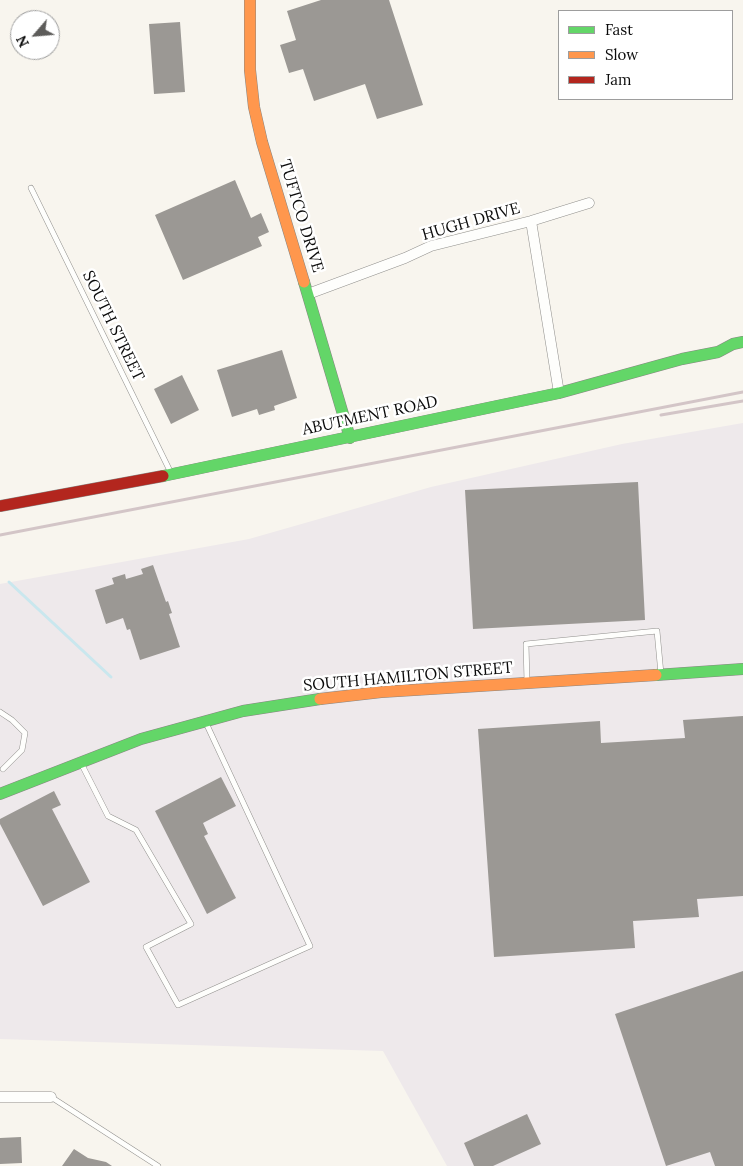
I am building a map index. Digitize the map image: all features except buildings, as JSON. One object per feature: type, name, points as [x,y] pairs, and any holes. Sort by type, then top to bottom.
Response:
[{"type":"street","name":"TUFTCO DRIVE","points":[[250,0],[250,70],[254,108],[262,142],[350,438]]},
{"type":"street","name":"HUGH DRIVE","points":[[308,294],[405,258],[431,246],[531,221],[589,204]]},
{"type":"street","points":[[531,221],[559,393]]},
{"type":"street","name":"ABUTMENT ROAD","points":[[0,506],[172,474],[559,393],[682,359],[718,352],[733,344],[743,342]]},
{"type":"street","name":"SOUTH HAMILTON STREET","points":[[0,794],[141,739],[243,711],[333,697],[381,692],[743,669]]},
{"type":"street","points":[[0,1097],[52,1097]]},
{"type":"lane","name":"SOUTH STREET","points":[[32,188],[172,474]]},
{"type":"lane","points":[[527,683],[526,644],[657,631],[661,674]]},
{"type":"lane","points":[[0,712],[12,720],[25,733],[22,750],[3,769]]},
{"type":"lane","points":[[81,763],[108,816],[136,830],[191,924],[146,947],[178,1005],[310,946],[205,722]]},
{"type":"lane","points":[[52,1097],[158,1166]]},
{"type":"shaded area","points":[[743,423],[743,1166],[447,1166],[383,1051],[0,1039],[0,584],[249,539],[431,487],[622,444]]},
{"type":"waterway","points":[[9,582],[111,677]]},
{"type":"railway","points":[[0,535],[743,392]]},
{"type":"railway","points":[[661,415],[743,401]]},
{"type":"traffic: fast","points":[[304,282],[350,438]]},
{"type":"traffic: fast","points":[[163,476],[559,393],[682,359],[718,352],[733,344],[743,342]]},
{"type":"traffic: fast","points":[[656,675],[743,669]]},
{"type":"traffic: fast","points":[[0,794],[141,739],[243,711],[320,699]]},
{"type":"traffic: slow","points":[[250,0],[250,70],[254,107],[262,142],[304,282]]},
{"type":"traffic: slow","points":[[320,699],[381,692],[656,675]]},
{"type":"traffic: jam","points":[[0,506],[163,476]]}]
